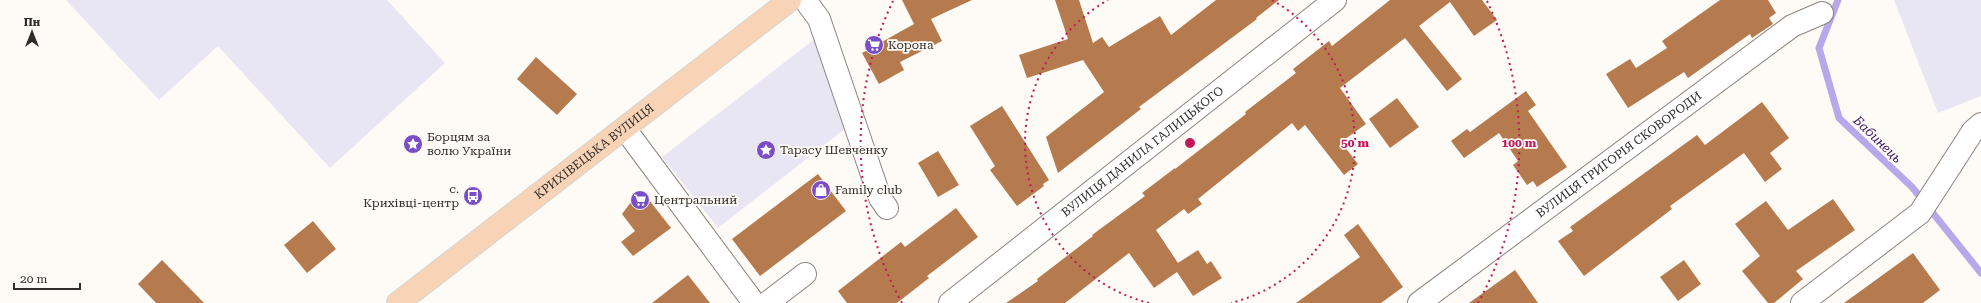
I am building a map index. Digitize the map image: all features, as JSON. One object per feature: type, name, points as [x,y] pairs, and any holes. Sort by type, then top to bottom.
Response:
[{"type":"main road","name":"КРИХІВЕЦЬКА ВУЛИЦЯ","points":[[398,303],[790,0]]},
{"type":"street","points":[[805,0],[819,19],[880,198],[887,208]]},
{"type":"street","name":"ВУЛИЦЯ ДАНИЛА ГАЛИЦЬКОГО","points":[[950,303],[1336,0]]},
{"type":"street","name":"ВУЛИЦЯ ГРИГОРІЯ СКОВОРОДИ","points":[[1419,303],[1792,26],[1822,13]]},
{"type":"street","points":[[1802,303],[1920,214],[1930,195],[1973,131],[1981,124]]},
{"type":"street","points":[[625,128],[754,303]]},
{"type":"street","points":[[766,303],[805,274]]},
{"type":"shaded area","points":[[66,0],[387,0],[445,63],[330,168],[218,46],[159,100]]},
{"type":"shaded area","points":[[1894,0],[1981,0],[1981,96],[1938,113]]},
{"type":"shaded area","points":[[820,35],[850,125],[718,228],[662,157]]},
{"type":"building","points":[[902,0],[972,0],[931,19],[942,41],[900,62],[904,70],[879,84],[862,53],[914,24]]},
{"type":"building","points":[[1055,0],[1079,0],[1093,43],[1102,37],[1109,47],[1160,16],[1171,35],[1216,0],[1279,0],[1256,18],[1257,19],[1139,107],[1141,109],[1058,173],[1046,137],[1104,92],[1083,60],[1027,78],[1019,55],[1068,39]]},
{"type":"building","points":[[1390,0],[1482,0],[1497,20],[1474,36],[1450,2],[1419,26],[1462,79],[1447,91],[1405,38],[1340,88],[1366,124],[1341,142],[1358,164],[1344,175],[1305,125],[1298,131],[1292,123],[1198,199],[1202,204],[1188,214],[1184,209],[1156,230],[1178,263],[1198,250],[1207,264],[1211,261],[1222,278],[1193,296],[1177,272],[1154,288],[1129,253],[1065,303],[1006,303],[1038,281],[1037,279],[1093,236],[1092,235],[1145,196],[1142,193],[1246,114],[1245,112],[1296,73],[1293,69],[1329,41],[1332,46]]},
{"type":"building","points":[[1720,0],[1768,0],[1776,13],[1769,18],[1773,24],[1752,38],[1750,34],[1688,78],[1684,72],[1628,108],[1606,74],[1630,59],[1636,68],[1667,48],[1662,41]]},
{"type":"building","points":[[536,57],[577,94],[557,115],[517,79]]},
{"type":"building","points":[[1526,91],[1536,105],[1528,111],[1567,167],[1537,187],[1533,181],[1527,185],[1513,165],[1518,161],[1499,133],[1464,158],[1451,141],[1467,129],[1470,132]]},
{"type":"building","points":[[1397,98],[1419,127],[1390,148],[1369,119]]},
{"type":"building","points":[[1762,102],[1789,138],[1770,153],[1782,169],[1765,182],[1744,153],[1670,206],[1672,209],[1584,276],[1558,241],[1573,231],[1570,227],[1697,135],[1705,145]]},
{"type":"building","points":[[1002,106],[1049,180],[1043,184],[1044,186],[1017,206],[990,170],[995,166],[970,126]]},
{"type":"building","points":[[938,151],[959,185],[938,197],[918,163]]},
{"type":"building","points":[[818,174],[846,211],[760,276],[732,239]]},
{"type":"building","points":[[646,196],[671,228],[633,256],[621,242],[635,231],[622,214],[631,202]]},
{"type":"building","points":[[1833,199],[1855,230],[1796,271],[1803,279],[1774,303],[1768,303],[1742,271],[1760,256],[1735,224],[1766,201],[1788,230]]},
{"type":"building","points":[[956,208],[978,237],[927,276],[929,278],[897,303],[847,303],[838,291],[901,242],[905,247]]},
{"type":"building","points":[[313,221],[336,249],[307,273],[284,245]]},
{"type":"building","points":[[1358,224],[1403,287],[1381,303],[1296,303],[1360,257],[1344,235]]},
{"type":"building","points":[[1913,253],[1940,290],[1923,303],[1844,303]]},
{"type":"building","points":[[162,260],[204,303],[156,303],[138,284]]},
{"type":"building","points":[[1684,260],[1701,284],[1678,301],[1660,277]]},
{"type":"building","points":[[1515,270],[1538,303],[1469,303]]},
{"type":"building","points":[[688,275],[710,303],[652,303]]},
{"type":"waterway","name":"Бабинець","points":[[1838,0],[1819,48],[1839,118],[1912,187],[1981,273]]},
{"type":"place","name":"Корона","points":[[874,45]]},
{"type":"place","name":"Борцям за волю України","points":[[413,144]]},
{"type":"place","name":"Тарасу Шевченку","points":[[766,150]]},
{"type":"place","name":"Family club","points":[[821,190]]},
{"type":"place","name":"с. Крихівці-центр","points":[[473,196]]},
{"type":"place","name":"Центральний","points":[[640,200]]}]
